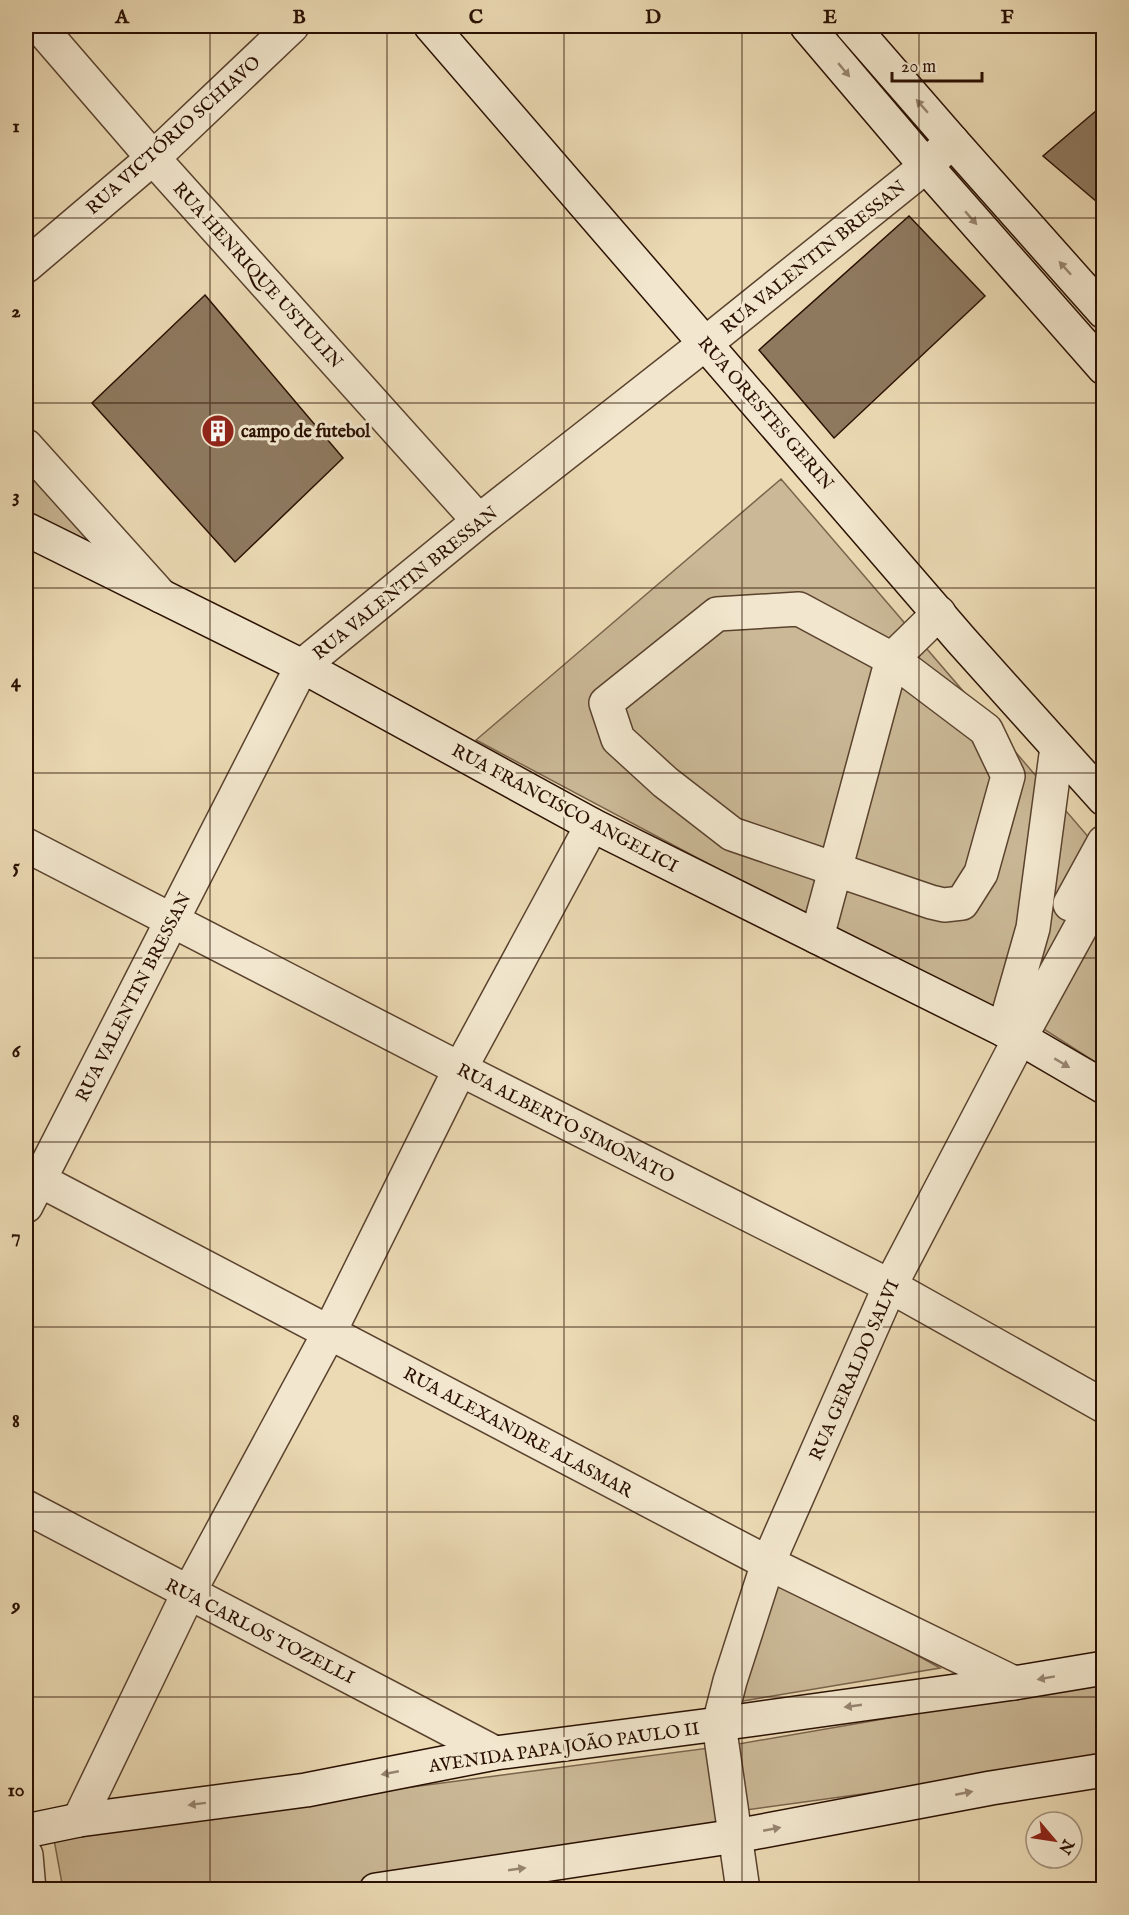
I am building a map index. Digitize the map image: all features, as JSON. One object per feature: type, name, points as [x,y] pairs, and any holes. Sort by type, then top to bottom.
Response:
[{"type":"street","name":"RUA HENRIQUE USTULIN","points":[[39,26],[153,158],[479,521]]},
{"type":"street","name":"RUA VICTÓRIO SCHIAVO","points":[[26,266],[153,158],[291,26]]},
{"type":"street","name":"RUA ORESTES GERIN","points":[[431,26],[939,613],[1104,799]]},
{"type":"street","points":[[807,26],[926,166],[1104,368]]},
{"type":"street","points":[[852,26],[1104,312]]},
{"type":"street","name":"RUA VALENTIN BRESSAN","points":[[30,1186],[171,921],[302,666],[479,521],[926,166],[952,141]]},
{"type":"street","points":[[26,446],[163,598]]},
{"type":"street","name":"RUA FRANCISCO ANGELICI","points":[[26,530],[302,666],[591,825],[1012,1034],[1104,1087]]},
{"type":"street","points":[[799,609],[892,659],[986,729],[1008,776],[981,873],[962,903],[944,905],[932,902],[732,834],[665,782],[618,739],[606,703],[717,614],[799,609]]},
{"type":"street","points":[[817,937],[892,659],[939,613]]},
{"type":"street","points":[[1012,1034],[1033,928],[1057,747]]},
{"type":"street","points":[[79,1820],[188,1594],[329,1333],[460,1069],[591,825]]},
{"type":"street","points":[[1012,1034],[1104,842]]},
{"type":"street","name":"RUA ALBERTO SIMONATO","points":[[26,845],[460,1069],[890,1286],[1104,1406]]},
{"type":"street","name":"RUA GERALDO SALVI","points":[[743,1890],[719,1724],[730,1681],[768,1563],[890,1286],[1012,1034],[1104,885]]},
{"type":"street","name":"RUA ALEXANDRE ALASMAR","points":[[30,1186],[329,1333],[768,1563],[1014,1683]]},
{"type":"street","name":"RUA CARLOS TOZELLI","points":[[26,1508],[495,1753]]},
{"type":"street","name":"AVENIDA PAPA JOÃO PAULO II","points":[[26,1831],[79,1820],[306,1790],[495,1753],[1014,1683],[1104,1668]]},
{"type":"street","points":[[376,1890],[736,1836],[991,1788],[1104,1770]]},
{"type":"street","points":[[26,1855],[29,1890]]},
{"type":"shaded area","points":[[26,463],[132,577],[26,525]]},
{"type":"shaded area","points":[[781,479],[1103,854],[1017,1028],[476,740]]},
{"type":"shaded area","points":[[1103,923],[1103,1067],[1042,1028]]},
{"type":"shaded area","points":[[776,1576],[940,1668],[731,1703]]},
{"type":"shaded area","points":[[1103,1681],[1103,1761],[739,1811],[727,1746]]},
{"type":"shaded area","points":[[709,1748],[722,1830],[343,1890],[63,1889],[53,1834]]},
{"type":"building","points":[[1104,104],[1104,208],[1043,156]]},
{"type":"building","points":[[909,216],[985,296],[834,438],[759,350]]},
{"type":"building","name":"campo de futebol","points":[[205,295],[343,458],[235,562],[92,403]]},
{"type":"place","name":"campo de futebol","points":[[218,431]]}]
